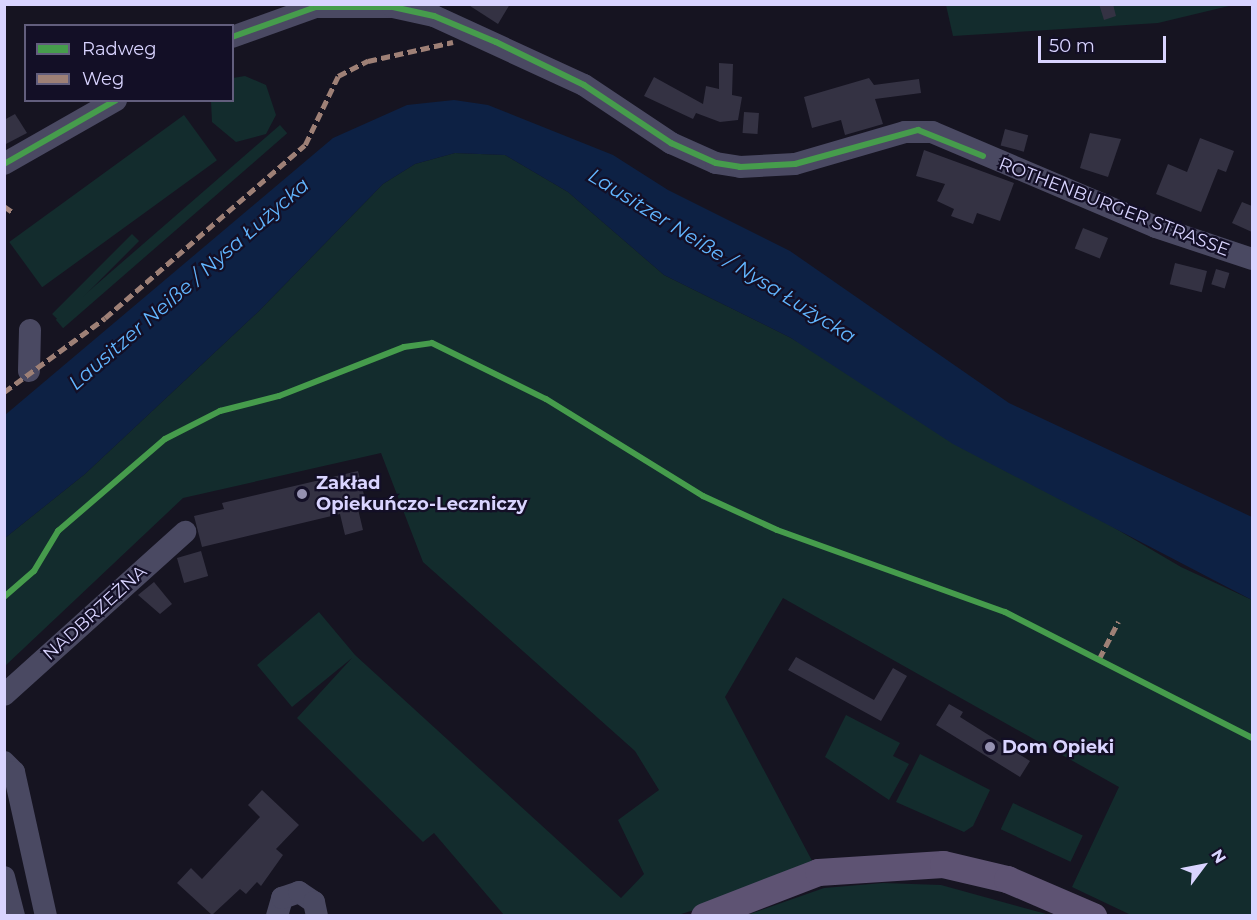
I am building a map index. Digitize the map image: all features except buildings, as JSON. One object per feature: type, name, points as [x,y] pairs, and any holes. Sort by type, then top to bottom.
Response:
[{"type":"main road","points":[[704,915],[818,872],[943,864],[1006,879],[1093,915]]},
{"type":"street","name":"ROTHENBURGER STRASSE","points":[[234,36],[293,12],[341,4],[434,16],[496,42],[584,84],[671,143],[717,163],[740,167],[795,164],[905,132],[932,132],[1156,227],[1252,259]]},
{"type":"street","points":[[4,164],[112,102]]},
{"type":"street","points":[[29,371],[30,330]]},
{"type":"street","name":"NADBRZEŻNA","points":[[4,695],[186,532]]},
{"type":"street","points":[[4,762],[14,772],[46,915]]},
{"type":"street","points":[[4,877],[14,915]]},
{"type":"street","points":[[277,915],[282,898],[298,892],[314,902],[316,915]]},
{"type":"green space","points":[[946,5],[1233,5],[1158,23],[953,36]]},
{"type":"green space","points":[[245,76],[266,85],[276,115],[266,134],[236,142],[212,122],[211,102],[234,102],[234,78]]},
{"type":"green space","points":[[184,115],[217,160],[42,287],[9,242]]},
{"type":"green space","points":[[280,125],[287,133],[63,328],[56,320]]},
{"type":"green space","points":[[455,153],[505,155],[568,192],[664,275],[791,338],[1181,567],[1252,600],[1252,915],[1131,915],[1072,887],[1119,787],[783,598],[725,697],[818,872],[678,915],[504,915],[434,833],[423,842],[297,718],[352,658],[292,707],[257,665],[319,612],[355,655],[621,898],[644,874],[618,820],[659,790],[635,751],[423,562],[381,453],[183,498],[5,666],[5,538],[85,474],[258,312],[383,184],[415,164]]},
{"type":"green space","points":[[132,234],[139,241],[59,321],[52,314]]},
{"type":"green space","points":[[846,715],[900,743],[893,756],[909,764],[889,800],[825,757]]},
{"type":"green space","points":[[920,754],[990,790],[973,826],[964,832],[896,802]]},
{"type":"green space","points":[[1013,803],[1083,836],[1071,862],[1001,829]]},
{"type":"green space","points":[[883,883],[941,885],[1050,915],[747,915],[824,888]]},
{"type":"water","name":"Lausitzer Neiße / Nysa Łużycka","points":[[454,100],[488,105],[613,155],[668,190],[790,251],[1009,403],[1252,517],[1252,600],[953,444],[791,338],[664,275],[568,192],[505,155],[455,153],[415,164],[383,184],[258,312],[85,474],[5,538],[5,415],[333,138],[407,105]]},
{"type":"marked path","points":[[4,392],[105,318],[305,145],[338,76],[368,61],[453,42]]},
{"type":"marked path","points":[[4,206],[14,213]]},
{"type":"marked path","points":[[1099,659],[1118,622]]},
{"type":"cycle path","points":[[234,36],[316,7],[393,7],[434,16],[496,42],[584,85],[671,143],[716,163],[740,167],[795,164],[918,130],[983,156]]},
{"type":"cycle path","points":[[4,164],[112,102]]},
{"type":"cycle path","points":[[4,597],[34,571],[58,531],[165,439],[220,411],[279,396],[404,347],[432,343],[546,399],[703,496],[777,530],[1005,612],[1252,738]]},
{"type":"place","name":"Zakład Opiekuńczo-Leczniczy","points":[[302,494]]},
{"type":"place","name":"Dom Opieki","points":[[990,747]]}]
